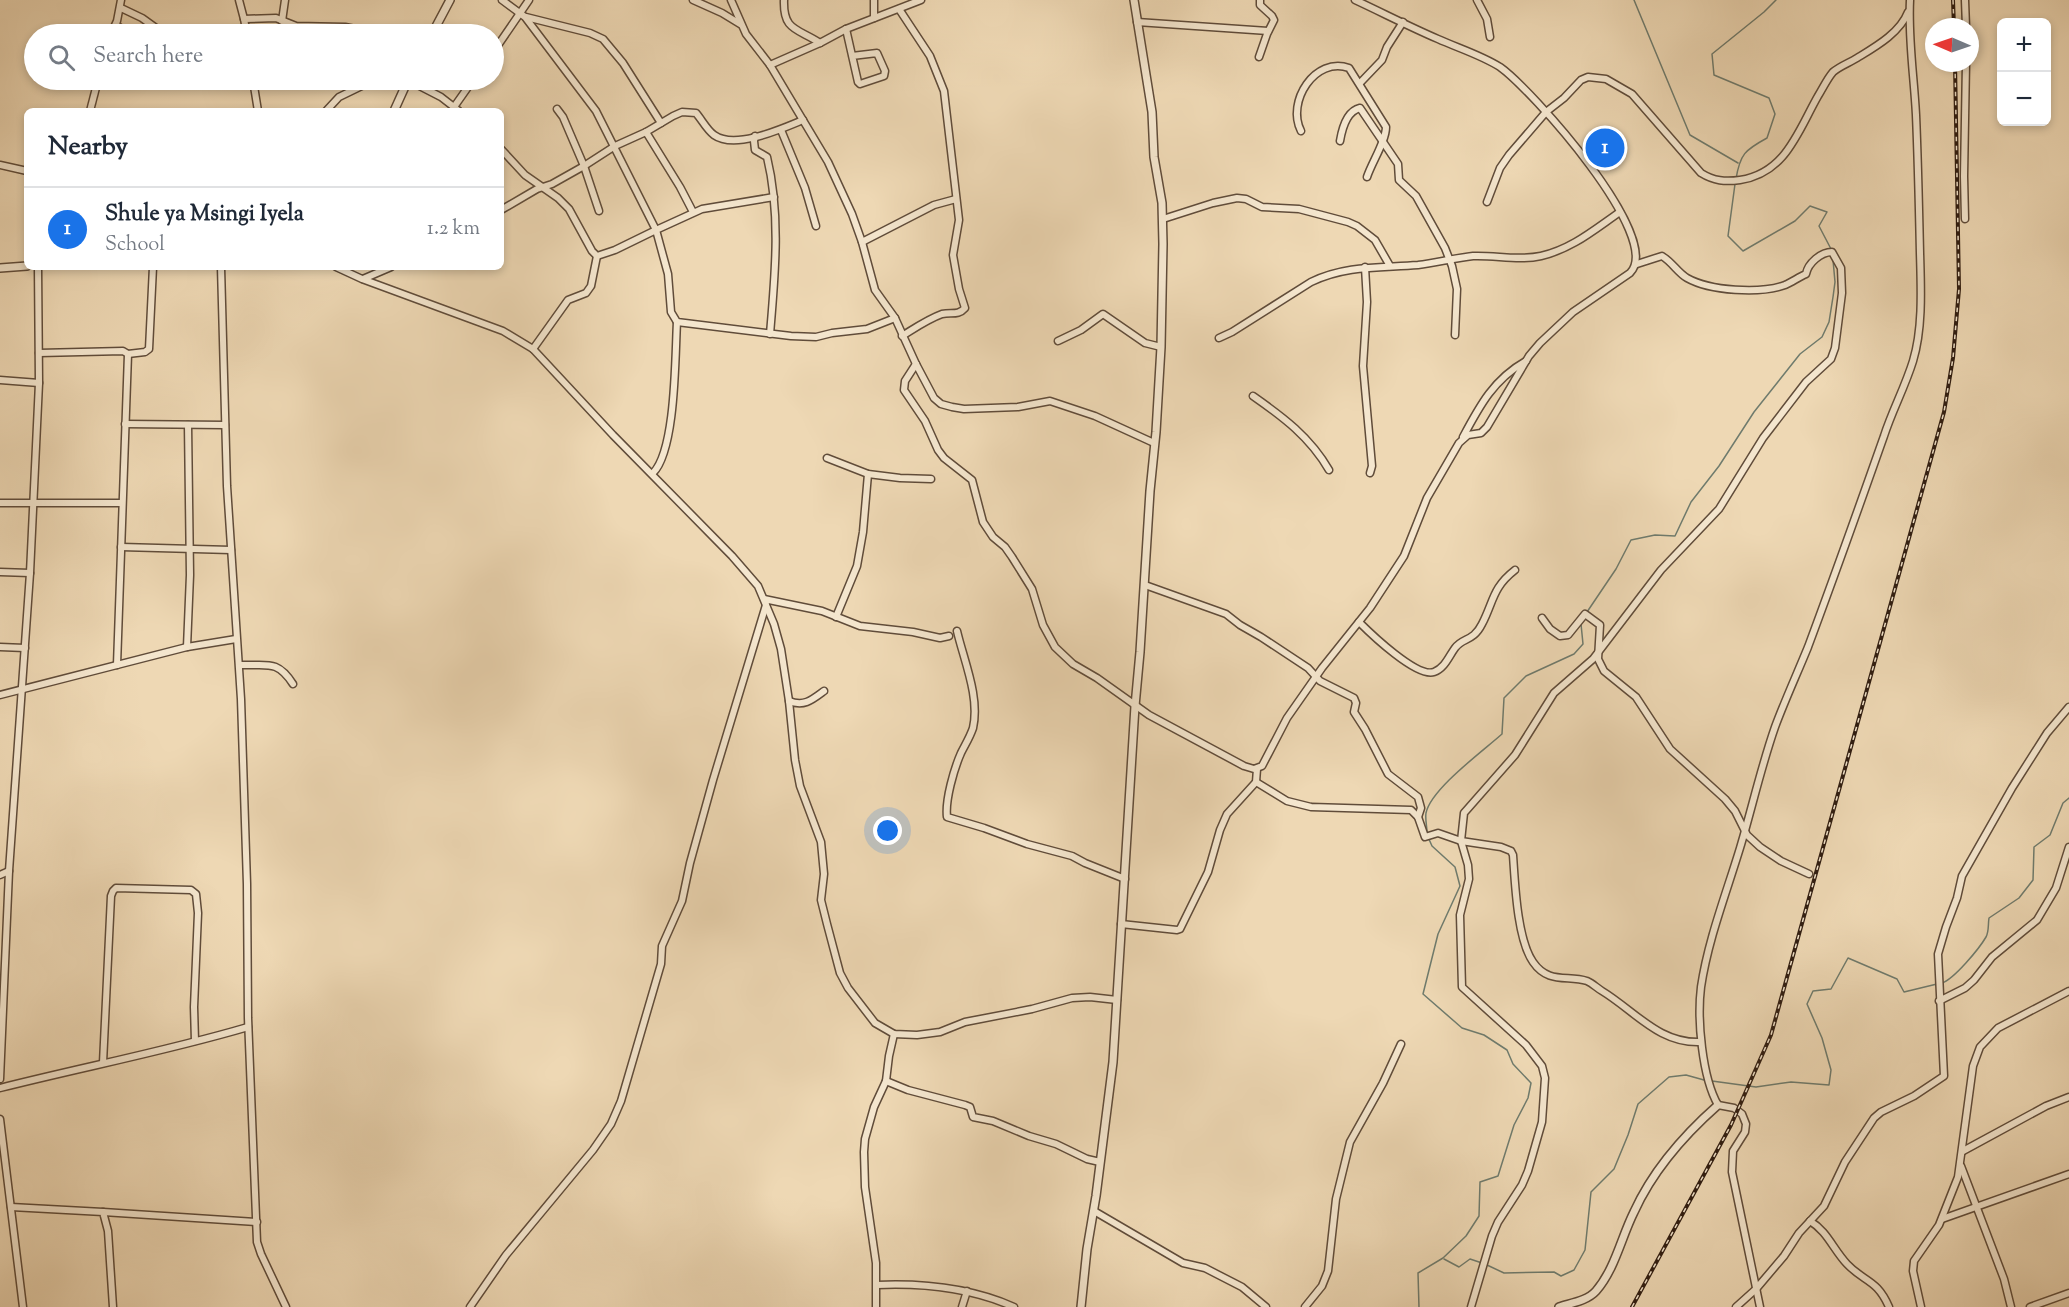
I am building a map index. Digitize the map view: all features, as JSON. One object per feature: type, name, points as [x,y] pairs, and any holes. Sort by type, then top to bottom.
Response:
[{"type":"street","points":[[116,24],[121,0]]},
{"type":"street","points":[[239,0],[245,24]]},
{"type":"street","points":[[282,21],[285,0]]},
{"type":"street","points":[[437,24],[450,0]]},
{"type":"street","points":[[502,0],[523,15],[596,111],[656,230],[668,274],[671,312],[677,322],[669,434],[659,464],[652,473]]},
{"type":"street","points":[[504,39],[523,15],[529,0]]},
{"type":"street","points":[[693,0],[722,12],[741,24]]},
{"type":"street","points":[[731,0],[741,24],[770,65],[816,140],[841,188],[862,242],[875,290],[895,318],[934,398],[941,404],[952,407],[984,409],[1050,401],[1095,416],[1154,443]]},
{"type":"street","points":[[784,0],[784,15],[788,24],[820,43]]},
{"type":"street","points":[[874,0],[874,18]]},
{"type":"street","points":[[770,65],[846,29],[921,0]]},
{"type":"street","points":[[1081,1307],[1085,1261],[1094,1211],[1113,1062],[1134,706],[1145,585],[1161,347],[1163,219],[1154,158],[1152,112],[1134,0]]},
{"type":"street","points":[[1259,57],[1268,31],[1274,22],[1260,5],[1260,0]]},
{"type":"street","points":[[1355,0],[1490,61],[1520,84],[1580,152],[1620,212],[1631,234],[1637,254],[1636,264],[1630,273],[1573,312],[1540,343],[1526,361],[1487,428],[1481,433],[1467,435],[1461,440]]},
{"type":"street","points":[[1477,0],[1487,19],[1490,37]]},
{"type":"street","points":[[1965,0],[1966,18]]},
{"type":"street","points":[[1487,202],[1503,163],[1546,112],[1564,98],[1581,80],[1596,76],[1632,94],[1701,173],[1711,179],[1732,181],[1760,176],[1793,145],[1834,71],[1881,42],[1905,20],[1911,2]]},
{"type":"street","points":[[1718,1105],[1704,1062],[1701,1042],[1700,1014],[1705,965],[1745,831],[1756,785],[1776,724],[1811,639],[1885,431],[1914,360],[1919,325],[1920,275],[1916,115],[1910,53],[1911,2]]},
{"type":"street","points":[[121,8],[151,24]]},
{"type":"street","points":[[898,9],[930,56],[944,91],[959,220],[953,255],[965,309],[958,314],[946,314],[928,321],[902,336]]},
{"type":"street","points":[[523,15],[590,33],[603,39],[623,63],[661,123]]},
{"type":"street","points":[[244,19],[271,18],[290,24]]},
{"type":"street","points":[[1137,22],[1268,31]]},
{"type":"street","points":[[1360,83],[1382,60],[1387,47],[1403,22]]},
{"type":"street","points":[[846,29],[852,56],[858,82],[862,83],[884,76],[885,71],[877,53],[852,56]]},
{"type":"street","points":[[1301,131],[1297,119],[1300,93],[1318,73],[1332,67],[1347,67],[1352,70],[1386,127],[1386,134],[1367,177]]},
{"type":"street","points":[[1965,219],[1966,72]]},
{"type":"street","points":[[91,108],[95,90]]},
{"type":"street","points":[[255,90],[258,108]]},
{"type":"street","points":[[329,108],[339,97],[353,90]]},
{"type":"street","points":[[395,108],[403,90]]},
{"type":"street","points":[[428,90],[455,108]]},
{"type":"street","points":[[458,108],[467,90]]},
{"type":"street","points":[[1340,141],[1345,123],[1358,108],[1365,113],[1398,164],[1399,180],[1416,196],[1450,261],[1457,289],[1455,335]]},
{"type":"street","points":[[557,109],[563,117],[584,166],[599,211]]},
{"type":"street","points":[[504,208],[584,166],[615,146],[682,112],[696,113],[712,134],[723,140],[746,140],[781,130],[803,120]]},
{"type":"street","points":[[781,130],[805,188],[816,226]]},
{"type":"street","points":[[646,132],[693,212]]},
{"type":"street","points":[[755,136],[755,150],[766,157],[774,197],[776,262],[770,334]]},
{"type":"street","points":[[504,152],[525,175],[558,198],[569,209],[597,256]]},
{"type":"street","points":[[0,165],[24,170]]},
{"type":"street","points":[[597,256],[615,250],[702,209],[774,197]]},
{"type":"street","points":[[1163,219],[1237,198],[1246,199],[1267,208],[1299,209],[1357,226],[1375,240],[1390,266]]},
{"type":"street","points":[[862,242],[934,205],[956,199]]},
{"type":"street","points":[[1219,338],[1311,282],[1334,273],[1365,267],[1450,261],[1474,256],[1509,259],[1542,256],[1575,244],[1620,212]]},
{"type":"street","points":[[1471,1307],[1498,1222],[1522,1185],[1528,1171],[1542,1122],[1545,1078],[1542,1066],[1526,1045],[1462,987],[1460,922],[1469,879],[1468,865],[1461,841],[1462,818],[1465,810],[1515,755],[1554,693],[1593,659],[1661,570],[1719,508],[1763,438],[1806,382],[1831,359],[1835,348],[1842,299],[1841,268],[1836,257],[1830,252],[1812,262],[1806,274],[1785,285],[1755,289],[1728,289],[1697,282],[1685,277],[1662,256],[1636,264]]},
{"type":"street","points":[[533,349],[568,300],[586,293],[591,286],[597,256]]},
{"type":"street","points":[[0,268],[24,266]]},
{"type":"street","points":[[1365,267],[1367,312],[1363,366],[1371,457],[1370,473]]},
{"type":"street","points":[[0,1079],[9,871],[30,573],[39,383],[38,270]]},
{"type":"street","points":[[39,353],[123,351],[128,354],[145,352],[149,349],[153,270]]},
{"type":"street","points":[[221,270],[225,425],[236,639],[240,665],[248,1027],[257,1242],[286,1307]]},
{"type":"street","points":[[342,270],[503,331],[533,349],[758,586],[774,624],[781,649],[800,786],[821,842],[824,874],[821,900],[840,973],[868,1016],[894,1034],[940,1032],[965,1022],[1032,1009],[1072,998],[1117,1000]]},
{"type":"street","points":[[362,279],[384,270]]},
{"type":"street","points":[[1058,341],[1081,330],[1103,314],[1146,343],[1161,347]]},
{"type":"street","points":[[677,322],[770,334],[816,337],[867,329],[895,318]]},
{"type":"street","points":[[117,665],[128,354]]},
{"type":"street","points":[[916,364],[905,381],[904,390],[925,422],[944,458],[972,480],[983,522],[993,537],[1001,542],[1012,557],[1032,589],[1043,625],[1055,647],[1073,664],[1097,678],[1134,706],[1230,760],[1251,769],[1257,769],[1265,762],[1287,718],[1359,622],[1404,556],[1427,498],[1478,411],[1499,381],[1512,369],[1526,361]]},
{"type":"street","points":[[0,380],[39,383]]},
{"type":"street","points":[[1253,396],[1292,425],[1309,442],[1329,470]]},
{"type":"street","points":[[125,424],[225,425]]},
{"type":"street","points":[[187,647],[190,616],[188,425]]},
{"type":"street","points":[[827,458],[868,474],[931,479]]},
{"type":"street","points":[[836,617],[857,566],[863,532],[868,474]]},
{"type":"street","points":[[0,503],[122,503]]},
{"type":"street","points":[[121,547],[231,550]]},
{"type":"street","points":[[1359,622],[1400,658],[1426,672],[1436,671],[1446,662],[1458,644],[1472,638],[1479,631],[1496,590],[1515,570]]},
{"type":"street","points":[[0,572],[30,573]]},
{"type":"street","points":[[1145,585],[1226,614],[1308,668],[1321,682],[1356,700],[1354,712],[1388,774],[1418,797],[1421,808],[1418,817]]},
{"type":"street","points":[[765,601],[810,608],[860,626],[913,632],[940,638],[950,636]]},
{"type":"street","points":[[470,1307],[506,1255],[593,1150],[615,1116],[661,964],[662,946],[682,901],[690,863],[765,601]]},
{"type":"street","points":[[1542,618],[1550,629],[1560,636],[1568,635],[1585,614],[1599,622],[1601,628],[1600,664],[1604,671],[1636,697],[1663,740],[1680,760],[1725,799],[1750,839],[1770,854],[1809,874]]},
{"type":"street","points":[[957,631],[972,692],[974,722],[956,769],[947,817],[1027,844],[1072,856],[1085,864],[1125,879]]},
{"type":"street","points":[[0,695],[187,647],[236,639]]},
{"type":"street","points":[[0,647],[25,648]]},
{"type":"street","points":[[240,665],[276,666],[293,684]]},
{"type":"street","points":[[789,701],[806,703],[824,691]]},
{"type":"street","points":[[1736,1307],[1756,1289],[1784,1256],[1799,1233],[1824,1206],[1845,1162],[1874,1118],[1944,1076],[1938,954],[1964,871],[2047,732],[2069,707]]},
{"type":"street","points":[[1121,924],[1166,930],[1180,929],[1211,866],[1220,830],[1227,814],[1256,782],[1257,769]]},
{"type":"street","points":[[1256,782],[1287,801],[1306,806],[1411,810],[1418,817],[1425,837],[1438,833],[1461,841],[1501,847],[1512,851],[1515,894],[1523,937],[1527,952],[1538,969],[1555,977],[1589,982],[1662,1034],[1683,1041],[1701,1042]]},
{"type":"street","points":[[1939,1001],[1965,988],[1992,957],[2037,920],[2056,888],[2069,847]]},
{"type":"street","points":[[0,875],[9,871]]},
{"type":"street","points":[[103,1063],[111,896],[116,888],[191,890],[196,894],[198,913],[195,1041]]},
{"type":"street","points":[[1921,1307],[1913,1271],[1914,1261],[1942,1219],[1954,1188],[1963,1151],[1973,1066],[1984,1040],[2007,1022],[2069,991]]},
{"type":"street","points":[[0,1088],[152,1053],[248,1027]]},
{"type":"street","points":[[876,1307],[874,1242],[865,1187],[864,1152],[865,1139],[874,1107],[886,1081],[894,1034]]},
{"type":"street","points":[[1305,1307],[1322,1286],[1328,1271],[1336,1199],[1350,1142],[1383,1083],[1401,1044]]},
{"type":"street","points":[[886,1081],[908,1090],[965,1105],[970,1107],[973,1118],[993,1121],[1056,1144],[1087,1159],[1100,1162]]},
{"type":"street","points":[[1963,1151],[2046,1106],[2069,1097]]},
{"type":"street","points":[[1718,1105],[1734,1108],[1742,1114],[1746,1124],[1745,1132],[1732,1151],[1732,1172],[1760,1307]]},
{"type":"street","points":[[1558,1307],[1587,1298],[1596,1290],[1614,1259],[1639,1203],[1665,1162],[1692,1128],[1718,1105]]},
{"type":"street","points":[[0,1119],[23,1307]]},
{"type":"street","points":[[1960,1166],[2004,1279],[2012,1307]]},
{"type":"street","points":[[1942,1219],[2069,1174]]},
{"type":"street","points":[[10,1207],[257,1222]]},
{"type":"street","points":[[1094,1211],[1184,1263],[1205,1268],[1242,1287],[1266,1307]]},
{"type":"street","points":[[103,1212],[108,1231],[113,1307]]},
{"type":"street","points":[[1810,1221],[1822,1229],[1852,1269],[1876,1286],[1889,1307]]},
{"type":"street","points":[[877,1285],[950,1288],[996,1299],[1014,1307]]},
{"type":"street","points":[[962,1307],[967,1291]]},
{"type":"street","points":[[2030,1307],[2069,1293]]},
{"type":"waterway","points":[[1634,0],[1690,135],[1738,163]]},
{"type":"waterway","points":[[1736,179],[1742,158],[1753,146],[1767,138],[1775,114],[1769,98],[1714,75],[1712,54],[1776,0]]},
{"type":"waterway","points":[[1735,184],[1728,236],[1743,251],[1795,221],[1810,206],[1827,212],[1819,226],[1831,249]]},
{"type":"waterway","points":[[1587,612],[1616,569],[1631,540],[1655,535],[1675,536],[1691,502],[1719,466],[1754,412],[1800,354],[1822,337],[1829,322],[1833,297],[1835,282],[1833,260]]},
{"type":"waterway","points":[[1427,832],[1426,813],[1437,793],[1502,734],[1504,698],[1526,676],[1574,654],[1583,644],[1581,624]]},
{"type":"waterway","points":[[1942,983],[1959,970],[1983,942],[1988,933],[1989,918],[2019,898],[2033,880],[2034,847],[2050,835],[2063,803],[2069,798]]},
{"type":"waterway","points":[[1419,1307],[1418,1273],[1443,1258],[1466,1236],[1479,1216],[1480,1182],[1498,1176],[1514,1125],[1528,1098],[1531,1083],[1513,1064],[1507,1050],[1484,1035],[1462,1028],[1423,994],[1438,934],[1460,886],[1455,867],[1432,846],[1428,837]]},
{"type":"waterway","points":[[1712,1081],[1756,1087],[1791,1082],[1829,1085],[1831,1070],[1822,1038],[1807,1004],[1813,991],[1831,989],[1848,958],[1897,979],[1904,992],[1937,984]]},
{"type":"waterway","points":[[1487,1265],[1504,1273],[1554,1272],[1561,1276],[1574,1270],[1585,1250],[1591,1192],[1614,1169],[1638,1104],[1669,1077],[1686,1075],[1704,1080]]},
{"type":"waterway","points":[[1444,1259],[1459,1267],[1470,1259],[1482,1263]]},
{"type":"railway","points":[[1953,0],[1954,18]]},
{"type":"railway","points":[[1632,1307],[1731,1125],[1771,1035],[1944,412],[1953,358],[1959,289],[1955,72]]},
{"type":"place","name":"Shule ya Msingi Iyela","points":[[1605,148]]}]
